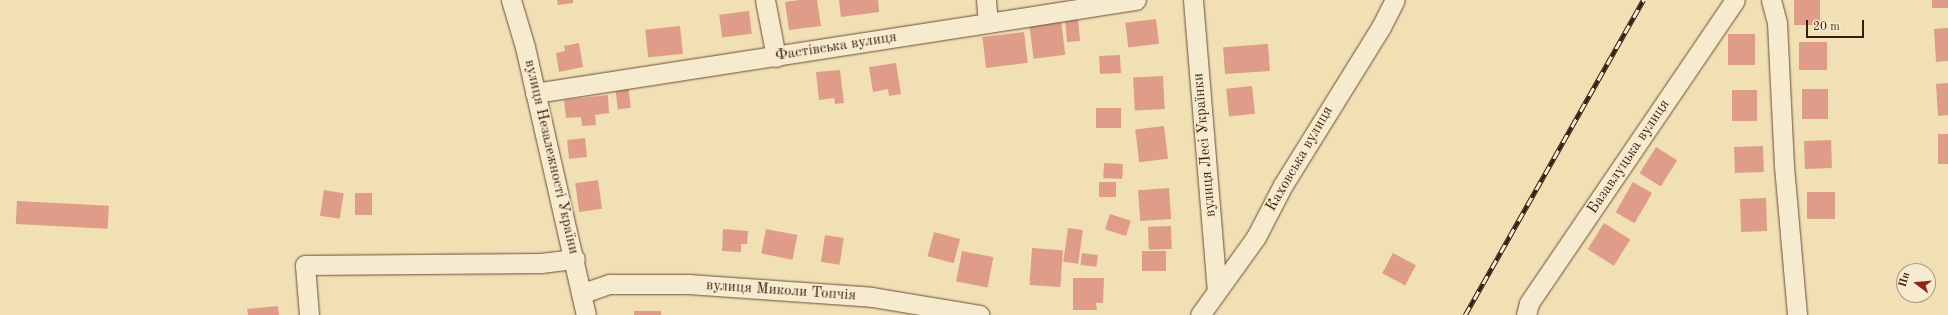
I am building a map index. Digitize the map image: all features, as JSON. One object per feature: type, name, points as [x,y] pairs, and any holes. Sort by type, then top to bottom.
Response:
[{"type":"street","name":"вулиця Незалежності України","points":[[511,0],[536,93],[583,293],[586,315]]},
{"type":"street","points":[[765,0],[776,57]]},
{"type":"street","points":[[986,0],[988,22]]},
{"type":"street","name":"Фастівська вулиця","points":[[536,93],[1136,0]]},
{"type":"street","name":"вулиця Лесі Українки","points":[[1193,0],[1217,290]]},
{"type":"street","name":"Каховська вулиця","points":[[1200,315],[1256,237],[1282,185],[1381,27],[1395,0]]},
{"type":"street","name":"Базавлуцька вулиця","points":[[1526,315],[1529,303],[1735,0]]},
{"type":"street","points":[[1771,0],[1777,23],[1784,166],[1797,315]]},
{"type":"street","points":[[309,315],[305,265],[541,263],[575,259]]},
{"type":"street","name":"вулиця Миколи Топчія","points":[[583,293],[609,284],[688,284],[872,297],[979,315]]},
{"type":"building","points":[[557,0],[573,0],[573,3],[558,5]]},
{"type":"building","points":[[817,0],[821,26],[789,30],[785,2]]},
{"type":"building","points":[[839,0],[878,0],[879,12],[841,17]]},
{"type":"building","points":[[1794,0],[1820,0],[1820,25],[1794,25]]},
{"type":"building","points":[[1932,0],[1948,0],[1948,8],[1932,8]]},
{"type":"building","points":[[749,11],[752,34],[722,37],[719,15]]},
{"type":"building","points":[[1078,18],[1080,41],[1067,42],[1065,19]]},
{"type":"building","points":[[1156,19],[1159,44],[1128,48],[1125,23]]},
{"type":"building","points":[[1061,20],[1065,55],[1034,59],[1029,24]]},
{"type":"building","points":[[680,26],[683,54],[648,58],[645,30]]},
{"type":"building","points":[[1948,28],[1948,61],[1936,62],[1934,29]]},
{"type":"building","points":[[1024,32],[1028,63],[986,68],[982,37]]},
{"type":"building","points":[[1728,34],[1755,34],[1755,65],[1728,65]]},
{"type":"building","points":[[1799,42],[1827,42],[1827,70],[1799,70]]},
{"type":"building","points":[[579,43],[583,67],[559,72],[556,53],[565,51],[564,46]]},
{"type":"building","points":[[1268,44],[1270,71],[1225,74],[1223,47]]},
{"type":"building","points":[[1120,55],[1121,73],[1100,74],[1099,56]]},
{"type":"building","points":[[896,63],[901,94],[889,96],[888,89],[873,92],[869,67]]},
{"type":"building","points":[[840,70],[844,103],[835,104],[834,98],[819,100],[816,72]]},
{"type":"building","points":[[1163,76],[1165,109],[1135,111],[1133,78]]},
{"type":"building","points":[[1948,83],[1948,115],[1938,116],[1936,84]]},
{"type":"building","points":[[628,85],[631,108],[618,109],[615,87]]},
{"type":"building","points":[[1252,86],[1255,114],[1229,117],[1226,89]]},
{"type":"building","points":[[1802,89],[1828,89],[1828,119],[1802,119]]},
{"type":"building","points":[[1732,90],[1757,90],[1757,121],[1732,121]]},
{"type":"building","points":[[608,95],[609,113],[595,115],[596,125],[582,126],[581,117],[566,118],[564,100]]},
{"type":"building","points":[[1096,108],[1121,108],[1121,128],[1096,128]]},
{"type":"building","points":[[1164,126],[1168,159],[1139,162],[1135,130]]},
{"type":"building","points":[[1938,134],[1948,134],[1948,164],[1938,164]]},
{"type":"building","points":[[585,138],[587,157],[569,159],[567,140]]},
{"type":"building","points":[[1831,140],[1832,168],[1805,169],[1804,141]]},
{"type":"building","points":[[1763,146],[1764,172],[1735,173],[1734,147]]},
{"type":"building","points":[[1656,147],[1677,160],[1661,187],[1640,173]]},
{"type":"building","points":[[1104,163],[1123,164],[1122,179],[1103,178]]},
{"type":"building","points":[[598,180],[602,209],[579,212],[575,183]]},
{"type":"building","points":[[1099,182],[1116,182],[1116,197],[1099,197]]},
{"type":"building","points":[[1633,182],[1652,193],[1635,223],[1616,212]]},
{"type":"building","points":[[1169,188],[1171,219],[1140,221],[1138,190]]},
{"type":"building","points":[[324,190],[344,193],[340,219],[320,216]]},
{"type":"building","points":[[1807,192],[1835,192],[1835,219],[1807,219]]},
{"type":"building","points":[[355,193],[372,193],[372,215],[355,215]]},
{"type":"building","points":[[1766,198],[1767,231],[1741,232],[1740,199]]},
{"type":"building","points":[[17,201],[109,206],[108,229],[16,224]]},
{"type":"building","points":[[1110,214],[1131,221],[1126,236],[1105,229]]},
{"type":"building","points":[[1604,223],[1630,239],[1614,266],[1588,249]]},
{"type":"building","points":[[1171,226],[1172,249],[1149,250],[1148,227]]},
{"type":"building","points":[[1068,228],[1083,230],[1078,264],[1063,262]]},
{"type":"building","points":[[723,229],[748,231],[747,244],[741,244],[741,252],[722,251]]},
{"type":"building","points":[[766,229],[797,235],[793,260],[761,254]]},
{"type":"building","points":[[934,232],[960,239],[954,263],[928,256]]},
{"type":"building","points":[[825,235],[844,238],[840,265],[821,262]]},
{"type":"building","points":[[1032,248],[1063,250],[1060,287],[1029,285]]},
{"type":"building","points":[[962,251],[993,257],[987,288],[956,281]]},
{"type":"building","points":[[1142,251],[1166,251],[1166,271],[1142,271]]},
{"type":"building","points":[[1082,253],[1098,255],[1096,267],[1081,265]]},
{"type":"building","points":[[1393,253],[1416,265],[1405,286],[1382,273]]},
{"type":"building","points":[[1073,278],[1104,278],[1103,303],[1096,303],[1097,310],[1073,310]]},
{"type":"building","points":[[278,306],[279,315],[248,315],[247,309]]},
{"type":"building","points":[[634,311],[661,311],[661,315],[634,315]]},
{"type":"railway","points":[[1465,315],[1643,0]]}]
